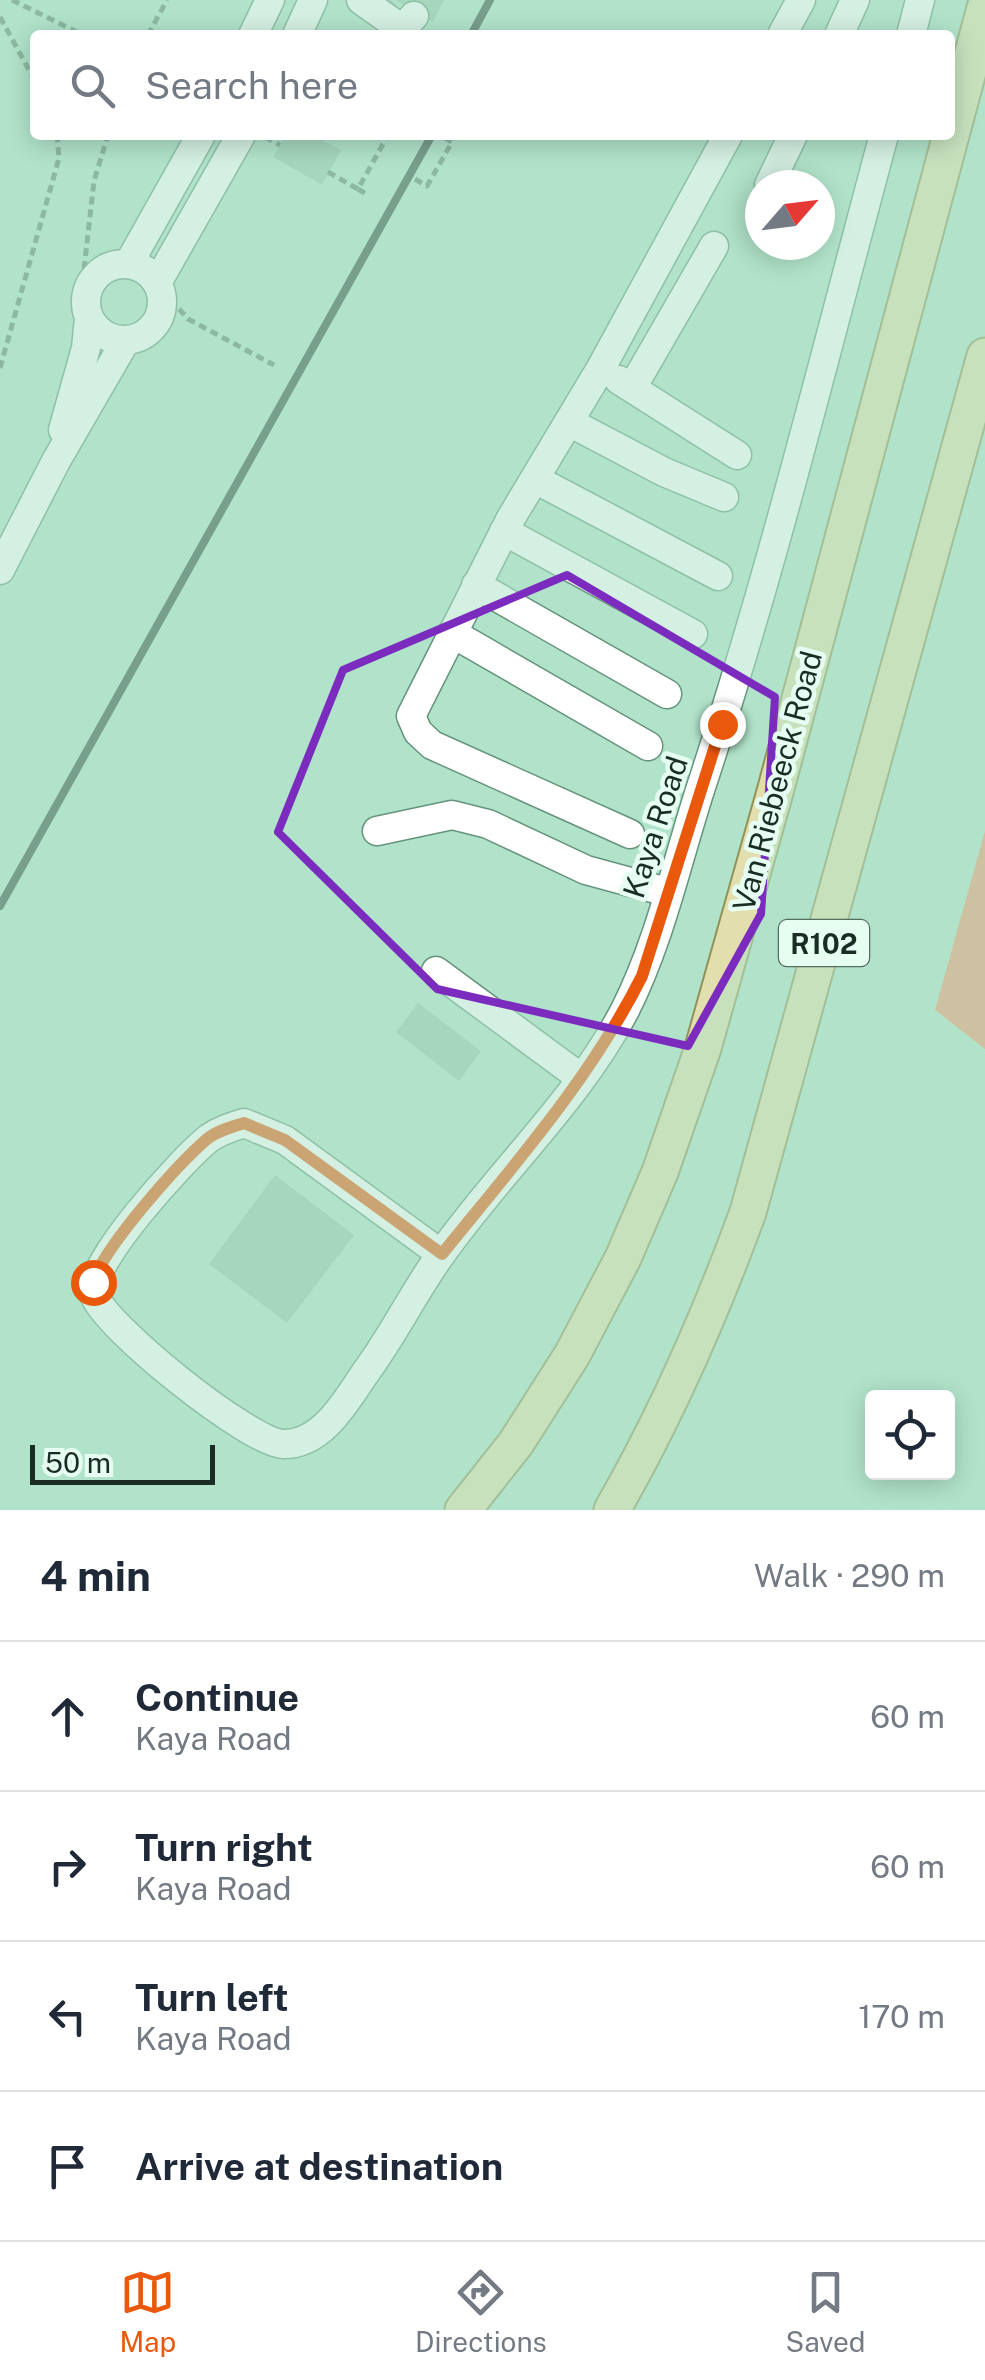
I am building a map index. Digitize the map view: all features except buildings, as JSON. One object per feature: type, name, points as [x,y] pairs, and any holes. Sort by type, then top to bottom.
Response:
[{"type":"main road","name":"Van Riebeeck Road","points":[[955,119],[985,8]]},
{"type":"main road","name":"Van Riebeeck Road","points":[[463,1510],[516,1443],[572,1355],[624,1258],[660,1172],[703,1048],[949,140]]},
{"type":"main road","name":"R102","points":[[612,1510],[650,1443],[709,1320],[748,1212],[985,356]]},
{"type":"street","points":[[255,30],[270,0]]},
{"type":"street","points":[[299,30],[313,0]]},
{"type":"street","points":[[785,30],[801,0]]},
{"type":"street","points":[[912,30],[920,0]]},
{"type":"street","points":[[128,263],[199,140]]},
{"type":"street","points":[[157,283],[238,140]]},
{"type":"street","points":[[630,834],[432,744],[418,732],[411,716],[504,531],[601,368],[725,140]]},
{"type":"street","points":[[777,170],[790,140]]},
{"type":"street","name":"Kaya Road","points":[[442,1254],[285,1140],[244,1123],[208,1138],[144,1208],[98,1266],[93,1282],[103,1310],[148,1353],[265,1440],[286,1444],[324,1427],[336,1415],[442,1254],[581,1078],[642,976],[792,493],[883,140]]},
{"type":"street","points":[[632,388],[714,246]]},
{"type":"street","points":[[56,460],[86,348],[86,294],[93,279],[105,268],[128,263],[145,270],[157,283],[162,300],[157,322],[145,334],[126,340],[104,335],[89,318]]},
{"type":"street","points":[[0,570],[56,460],[126,340]]},
{"type":"street","points":[[601,368],[737,456]]},
{"type":"street","points":[[569,422],[664,472],[724,497]]},
{"type":"street","points":[[535,479],[718,576]]},
{"type":"street","points":[[504,531],[693,634]]},
{"type":"street","points":[[476,586],[666,694]]},
{"type":"street","points":[[452,633],[648,746]]},
{"type":"street","points":[[377,831],[452,815],[488,824],[586,870],[667,892]]},
{"type":"street","points":[[436,971],[581,1078]]},
{"type":"path","points":[[12,0],[73,30]]},
{"type":"path","points":[[151,30],[167,0]]},
{"type":"path","points":[[0,17],[30,71]]},
{"type":"path","points":[[0,368],[59,158],[57,140]]},
{"type":"path","points":[[84,269],[94,181],[106,140]]},
{"type":"path","points":[[271,140],[280,145]]},
{"type":"path","points":[[358,189],[385,140]]},
{"type":"path","points":[[415,178],[427,186],[452,142],[449,140]]},
{"type":"path","points":[[328,172],[368,196]]},
{"type":"path","points":[[179,310],[188,319],[274,365]]},
{"type":"highlighted area","points":[[567,575],[775,697],[761,914],[688,1046],[437,989],[278,832],[343,670]]},
{"type":"shaded area","points":[[985,831],[985,1049],[935,1010]]},
{"type":"railway","points":[[474,30],[490,0]]},
{"type":"railway","points":[[0,906],[429,140]]},
{"type":"route","points":[[93,1282],[98,1266],[144,1208],[208,1138],[244,1123],[265,1128],[285,1140],[442,1254],[597,1057],[622,1015],[642,976],[722,724]]}]
